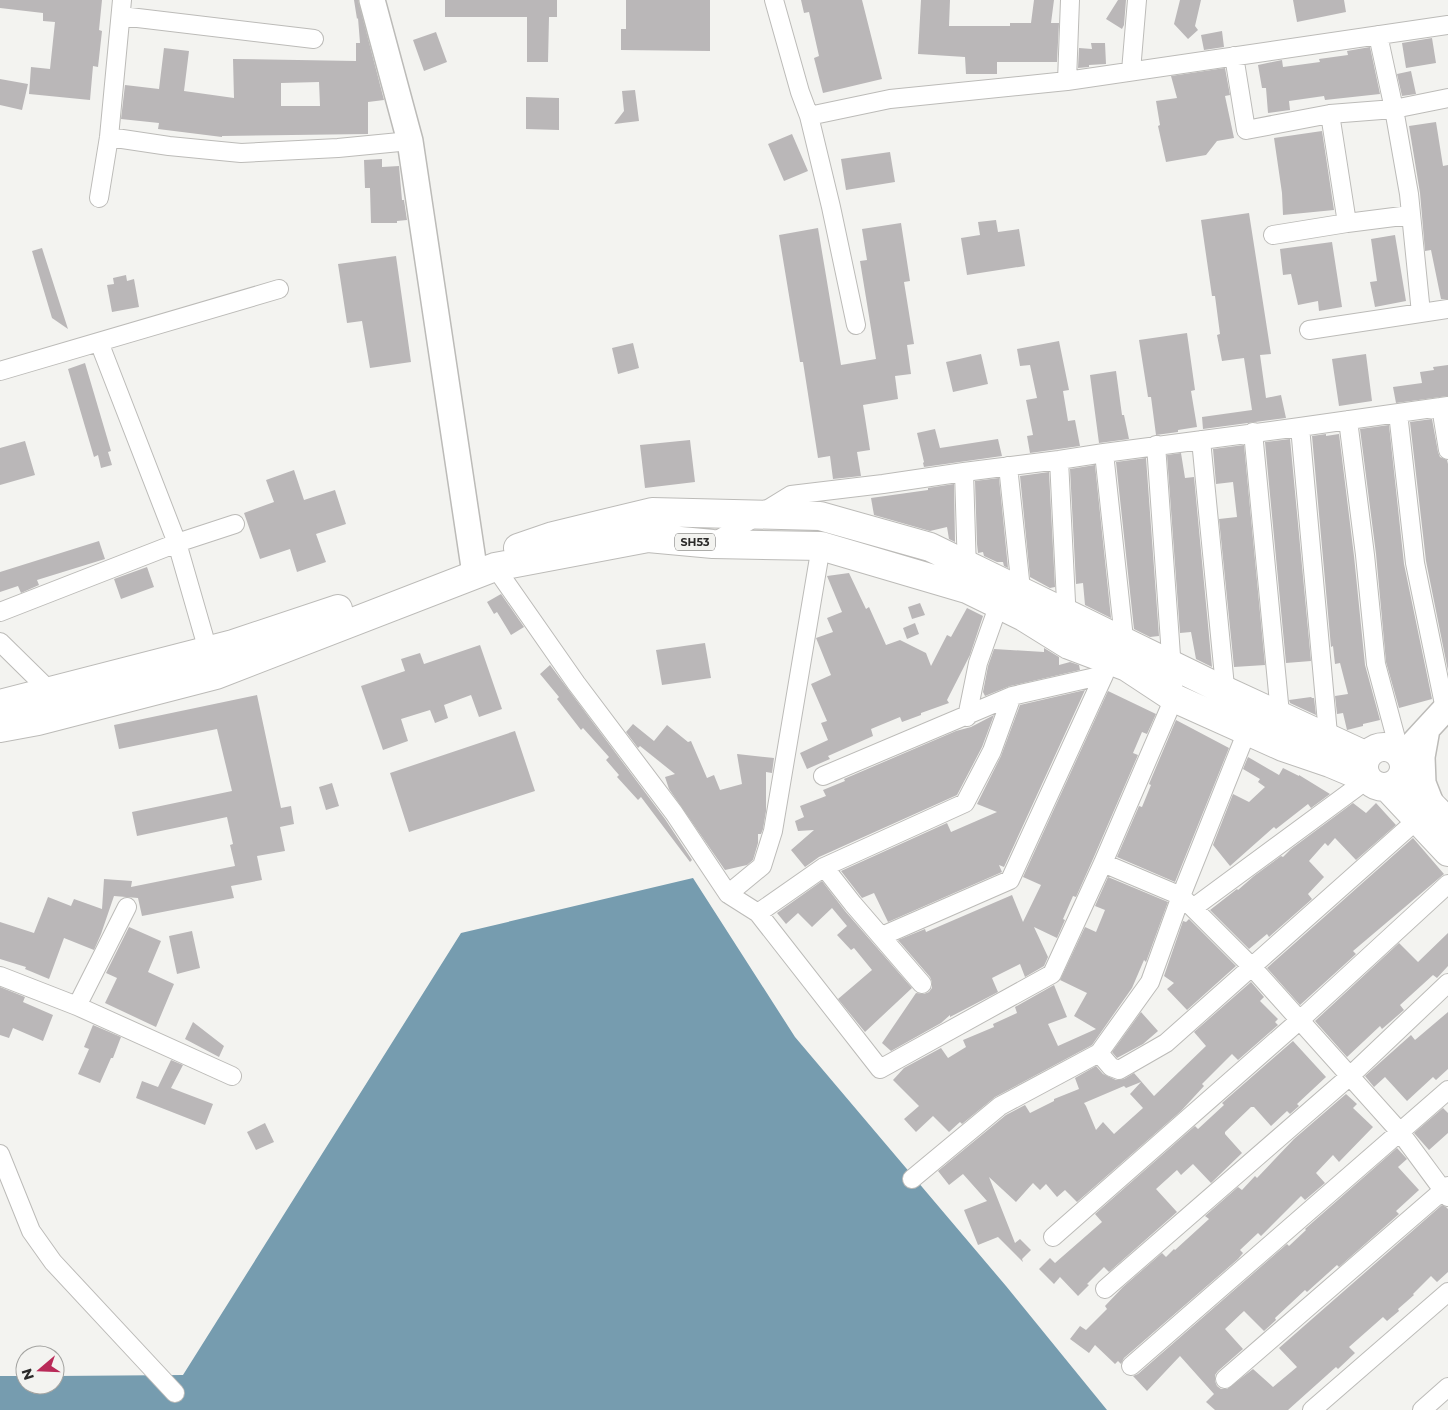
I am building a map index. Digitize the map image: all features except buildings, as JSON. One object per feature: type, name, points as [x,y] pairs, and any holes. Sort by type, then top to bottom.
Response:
[{"type":"main road","name":"SH53","points":[[0,728],[38,721],[71,711],[212,663],[481,568],[553,536],[652,512],[820,516],[930,547],[967,577],[1015,604],[1069,645],[1116,661],[1172,665],[1280,716],[1329,750],[1385,771],[1433,816],[1448,852]]},
{"type":"main road","name":"SH53","points":[[481,568],[648,538],[713,544],[821,546],[967,577]]},
{"type":"main road","name":"SH53","points":[[1015,604],[1067,614],[1116,661],[1174,698],[1284,747],[1329,750]]},
{"type":"main road","name":"SH53","points":[[0,704],[50,691],[212,663]]},
{"type":"street","points":[[372,0],[410,140],[481,568],[576,683],[674,812],[728,894],[758,913],[880,1069],[1052,974],[1103,863],[1174,698],[1156,446]]},
{"type":"street","points":[[774,0],[800,92],[809,116],[856,325]]},
{"type":"street","points":[[1067,80],[1070,0]]},
{"type":"street","points":[[1131,71],[1137,0]]},
{"type":"street","points":[[99,198],[109,137],[121,8],[314,40]]},
{"type":"street","points":[[809,116],[890,99],[1067,80],[1448,25]]},
{"type":"street","points":[[1378,35],[1394,109],[1409,194],[1421,313]]},
{"type":"street","points":[[1234,56],[1246,130],[1330,114],[1394,109],[1448,98]]},
{"type":"street","points":[[1330,114],[1348,223]]},
{"type":"street","points":[[109,137],[169,146],[241,153],[338,148],[410,140]]},
{"type":"street","points":[[1274,235],[1410,215]]},
{"type":"street","points":[[0,371],[279,289]]},
{"type":"street","points":[[1309,330],[1448,309]]},
{"type":"street","points":[[99,342],[177,543],[212,663]]},
{"type":"street","points":[[713,544],[791,495],[883,484],[1445,406],[1448,450]]},
{"type":"street","points":[[1187,902],[1385,771],[1446,708],[1415,563],[1398,413]]},
{"type":"street","points":[[1348,420],[1365,556],[1385,771]]},
{"type":"street","points":[[1300,427],[1329,750]]},
{"type":"street","points":[[1253,432],[1284,747]]},
{"type":"street","points":[[912,1179],[1000,1106],[1099,1052],[1150,982],[1187,902],[1238,727],[1225,691],[1201,440]]},
{"type":"street","points":[[882,936],[1010,880],[1116,661],[1104,453]]},
{"type":"street","points":[[1059,460],[1069,645]]},
{"type":"street","points":[[967,717],[978,663],[1015,604],[1008,466]]},
{"type":"street","points":[[964,472],[967,577]]},
{"type":"street","points":[[0,612],[177,543],[235,524]]},
{"type":"street","points":[[728,894],[762,866],[773,831],[821,546]]},
{"type":"street","points":[[0,642],[71,711]]},
{"type":"street","points":[[823,776],[967,717],[1012,696],[1116,661]]},
{"type":"street","points":[[758,913],[824,867],[965,803],[992,751],[1012,696]]},
{"type":"street","points":[[1099,1052],[1111,1067],[1119,1070],[1166,1043],[1252,967],[1433,816],[1423,784],[1422,757],[1426,729]]},
{"type":"street","points":[[1103,863],[1187,902],[1252,967],[1300,1020],[1400,1132],[1446,1192],[1226,1379]]},
{"type":"street","points":[[824,867],[853,904],[922,984]]},
{"type":"street","points":[[1053,1237],[1300,1020],[1448,884]]},
{"type":"street","points":[[77,1006],[127,907]]},
{"type":"street","points":[[0,976],[77,1006],[232,1076]]},
{"type":"street","points":[[1105,1289],[1350,1076],[1448,983]]},
{"type":"street","points":[[1131,1366],[1448,1090]]},
{"type":"street","points":[[0,1154],[31,1231],[53,1262],[175,1393]]},
{"type":"street","points":[[1312,1410],[1448,1292]]},
{"type":"street","points":[[1422,1410],[1448,1387]]},
{"type":"water","points":[[693,878],[795,1037],[1006,1286],[1107,1410],[0,1410],[0,1376],[15,1376],[15,1395],[65,1395],[65,1376],[183,1375],[461,933]]}]
